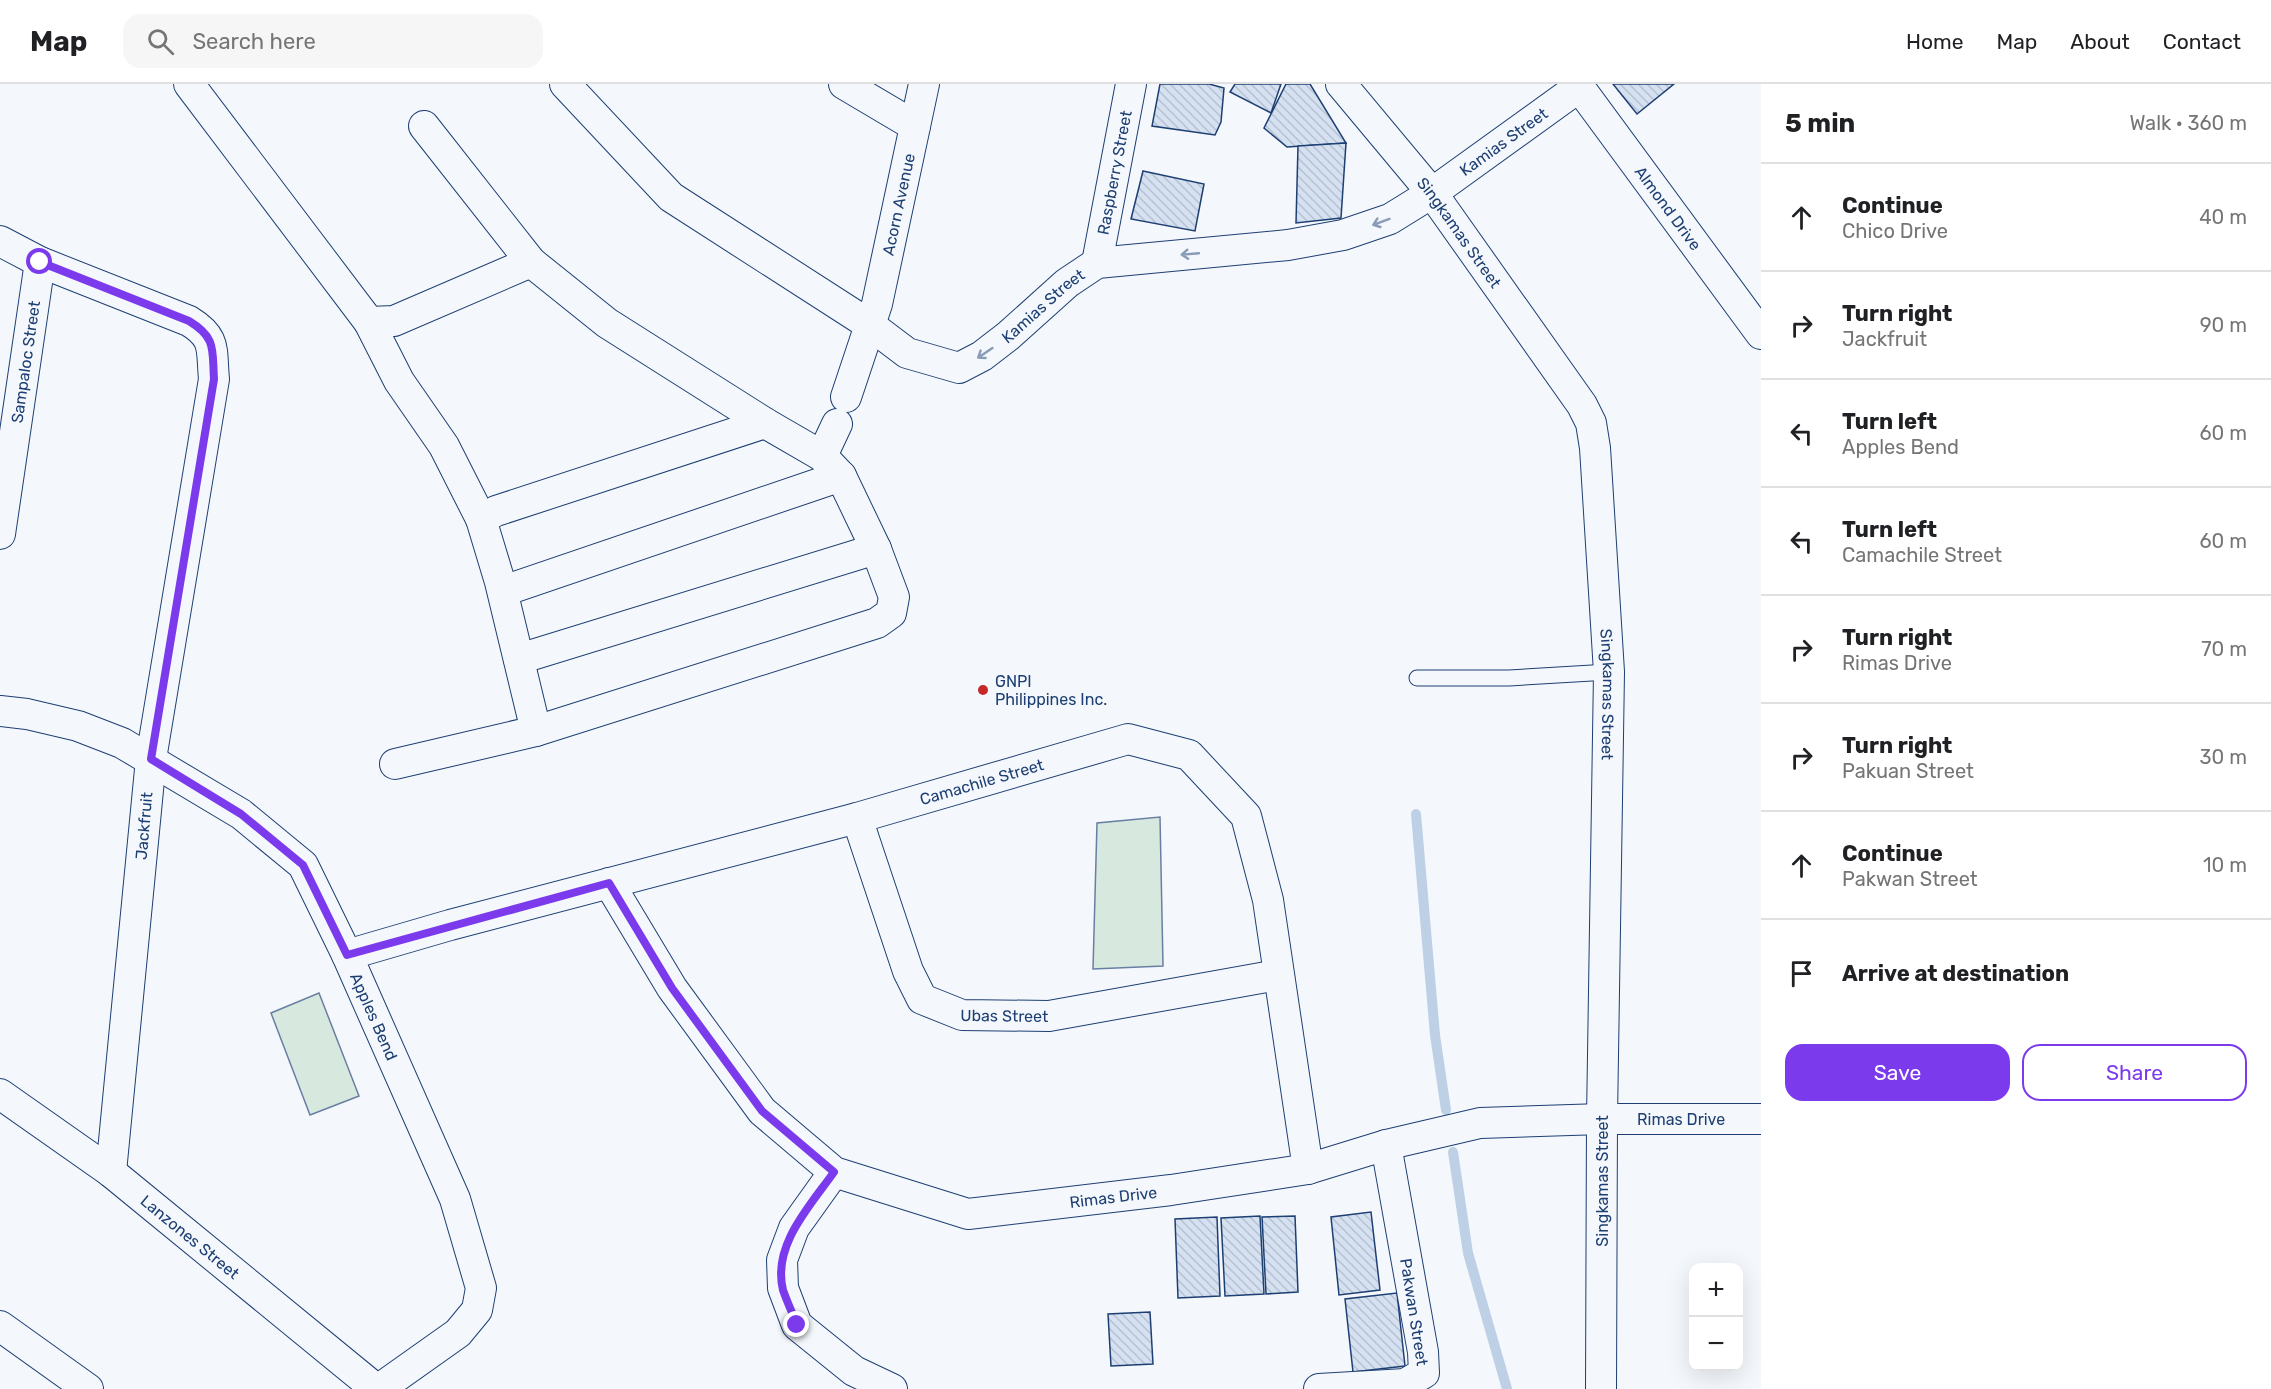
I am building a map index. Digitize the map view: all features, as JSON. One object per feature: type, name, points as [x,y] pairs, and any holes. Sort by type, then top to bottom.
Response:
[{"type":"street","points":[[189,84],[369,322],[399,381],[444,447],[481,519],[503,591],[536,732]]},
{"type":"street","name":"Kamias Street","points":[[565,84],[671,196],[870,325],[907,353],[960,369],[1008,336],[1067,283],[1097,262],[1288,245],[1343,235],[1390,219],[1432,193],[1578,85]]},
{"type":"street","points":[[844,84],[915,126]]},
{"type":"street","name":"Acorn Avenue","points":[[831,466],[841,410],[877,303],[924,84]]},
{"type":"street","name":"Raspberry Street","points":[[1097,262],[1131,84]]},
{"type":"street","name":"Singkamas Street","points":[[1341,84],[1432,193],[1581,405],[1591,423],[1596,447],[1609,672],[1602,1119],[1601,1389]]},
{"type":"street","name":"Almond Drive","points":[[1578,85],[1761,334]]},
{"type":"street","points":[[395,764],[536,732],[877,623],[891,614],[894,597],[876,549],[831,466],[607,323],[531,262],[424,126]]},
{"type":"street","points":[[0,241],[40,262]]},
{"type":"street","name":"Jackfruit","points":[[40,262],[189,321],[200,328],[210,339],[214,379],[151,759],[111,1172]]},
{"type":"street","name":"Sampaloc Street","points":[[0,534],[40,262]]},
{"type":"street","points":[[369,322],[394,321],[531,262]]},
{"type":"street","points":[[481,519],[496,511],[765,423]]},
{"type":"street","points":[[503,591],[831,466]]},
{"type":"street","points":[[519,659],[876,549]]},
{"type":"street","name":"Apples Bend","points":[[0,711],[27,714],[78,726],[122,743],[241,814],[303,865],[347,955],[455,1199],[481,1288],[477,1310],[458,1333],[377,1389]]},
{"type":"street","name":"Camachile Street","points":[[347,955],[857,818],[1128,739],[1189,755],[1246,816],[1268,900],[1277,975],[1308,1169]]},
{"type":"street","name":"Ubas Street","points":[[857,818],[908,971],[922,999],[962,1015],[1049,1016],[1277,975]]},
{"type":"street","name":"Rimas Drive","points":[[609,883],[672,988],[762,1111],[834,1172],[968,1214],[1171,1190],[1308,1169],[1386,1145],[1480,1123],[1602,1119],[1761,1119]]},
{"type":"street","name":"Lanzones Street","points":[[0,1094],[111,1172],[377,1389]]},
{"type":"street","name":"Pakwan Street","points":[[1319,1389],[1405,1384],[1424,1373],[1423,1352],[1386,1145]]},
{"type":"street","points":[[834,1172],[794,1227],[782,1260],[783,1288],[797,1325],[854,1371],[892,1389]]},
{"type":"street","points":[[0,1326],[88,1389]]},
{"type":"lane","points":[[1417,678],[1509,678],[1609,672]]},
{"type":"shaded area","points":[[1160,817],[1163,966],[1093,969],[1097,823]]},
{"type":"shaded area","points":[[319,993],[359,1096],[310,1115],[271,1013]]},
{"type":"building","points":[[1160,84],[1209,84],[1224,88],[1221,122],[1215,135],[1152,126]]},
{"type":"building","points":[[1235,84],[1281,84],[1271,113],[1230,92]]},
{"type":"building","points":[[1286,84],[1310,84],[1346,143],[1287,147],[1264,128]]},
{"type":"building","points":[[1613,84],[1674,84],[1637,114]]},
{"type":"building","points":[[1346,143],[1341,218],[1296,223],[1298,146]]},
{"type":"building","points":[[1143,171],[1204,184],[1195,231],[1131,219]]},
{"type":"building","points":[[1371,1212],[1380,1290],[1339,1295],[1331,1217]]},
{"type":"building","points":[[1260,1216],[1264,1294],[1225,1296],[1221,1218]]},
{"type":"building","points":[[1295,1216],[1298,1292],[1266,1294],[1262,1217]]},
{"type":"building","points":[[1217,1217],[1220,1296],[1178,1298],[1175,1219]]},
{"type":"building","points":[[1397,1293],[1405,1366],[1353,1372],[1345,1299]]},
{"type":"building","points":[[1150,1312],[1153,1364],[1111,1366],[1108,1314]]},
{"type":"waterway","points":[[1416,814],[1435,1035],[1446,1110]]},
{"type":"waterway","points":[[1453,1152],[1468,1253],[1507,1389]]},
{"type":"place","name":"GNPI Philippines Inc.","points":[[983,690]]},
{"type":"route","points":[[40,262],[189,321],[200,328],[210,339],[214,379],[151,759],[241,814],[303,865],[347,955],[609,883],[672,988],[762,1111],[834,1172],[794,1227],[782,1260],[783,1288],[797,1325]]}]
